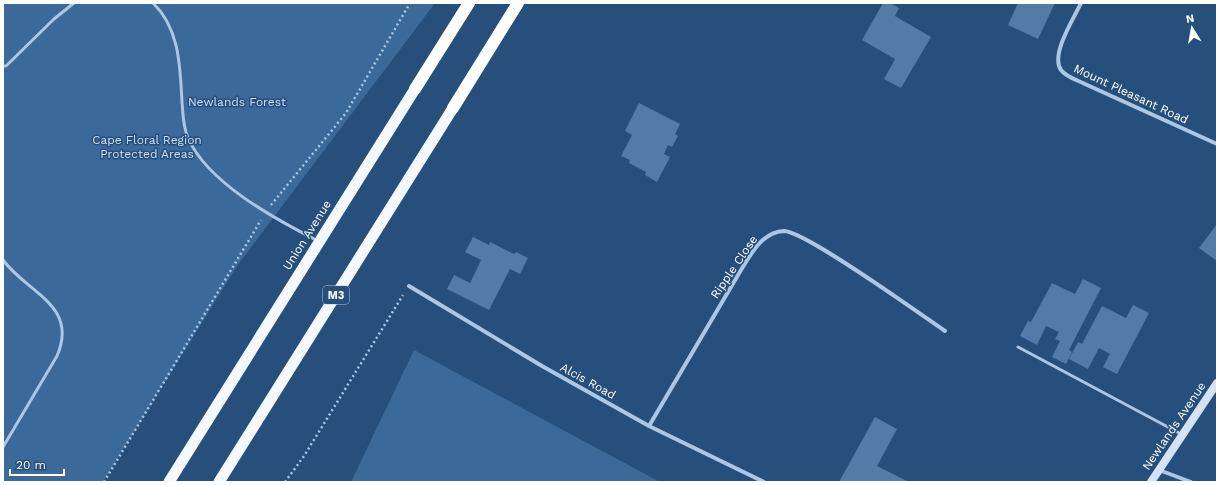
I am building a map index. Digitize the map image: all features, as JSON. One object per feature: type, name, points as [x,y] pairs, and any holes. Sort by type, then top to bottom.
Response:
[{"type":"highway","name":"Union Avenue","points":[[169,482],[469,3]]},
{"type":"highway","name":"M3","points":[[219,482],[518,3]]},
{"type":"highway","points":[[494,40],[523,3]]},
{"type":"main road","name":"Newlands Avenue","points":[[1151,482],[1217,383]]},
{"type":"street","name":"Mount Pleasant Road","points":[[1081,3],[1060,47],[1058,56],[1060,70],[1066,75],[1085,84],[1217,144]]},
{"type":"street","name":"Ripple Close","points":[[649,426],[741,270],[757,246],[765,238],[774,233],[785,231],[799,235],[821,248],[945,331]]},
{"type":"street","name":"Alcis Road","points":[[408,286],[542,366],[649,426],[764,482]]},
{"type":"street","points":[[1159,470],[1191,482]]},
{"type":"lane","points":[[4,67],[54,19],[74,3]]},
{"type":"lane","points":[[153,3],[162,12],[177,44],[183,121],[191,144],[198,157],[215,175],[266,212],[278,220],[319,241]]},
{"type":"lane","points":[[3,260],[54,308],[62,328],[63,343],[57,356],[3,447]]},
{"type":"lane","points":[[1018,347],[1183,434]]},
{"type":"path","points":[[104,482],[266,212],[346,113],[410,3]]},
{"type":"path","points":[[285,482],[304,456],[408,286]]},
{"type":"green space","name":"Cape Floral Region Protected Areas","points":[[3,3],[435,3],[237,266],[103,482],[3,482]]},
{"type":"green space","points":[[414,350],[660,482],[351,482]]},
{"type":"building","points":[[883,3],[890,3],[899,8],[895,16],[931,37],[901,88],[884,79],[895,59],[862,40]]},
{"type":"building","points":[[1018,3],[1055,3],[1038,39],[1008,25]]},
{"type":"building","points":[[639,103],[680,124],[675,134],[678,136],[672,147],[668,145],[664,154],[670,157],[657,182],[645,175],[646,172],[629,163],[630,160],[621,156],[632,135],[625,131]]},
{"type":"building","points":[[1217,224],[1217,261],[1199,248]]},
{"type":"building","points":[[473,237],[489,245],[490,242],[514,254],[516,252],[528,258],[520,274],[510,269],[489,310],[447,289],[454,275],[470,283],[481,260],[465,252]]},
{"type":"building","points":[[1083,279],[1101,288],[1069,350],[1072,352],[1066,364],[1052,357],[1060,341],[1055,339],[1059,332],[1046,326],[1037,345],[1020,336],[1028,321],[1031,322],[1052,283],[1075,294]]},
{"type":"building","points":[[1133,305],[1149,313],[1117,374],[1103,367],[1110,354],[1099,348],[1088,369],[1069,359],[1078,342],[1082,344],[1102,306],[1126,318]]},
{"type":"building","points":[[875,417],[897,429],[877,466],[909,482],[839,482]]},
{"type":"park label","name":"Newlands Forest","points":[[237,102]]}]
